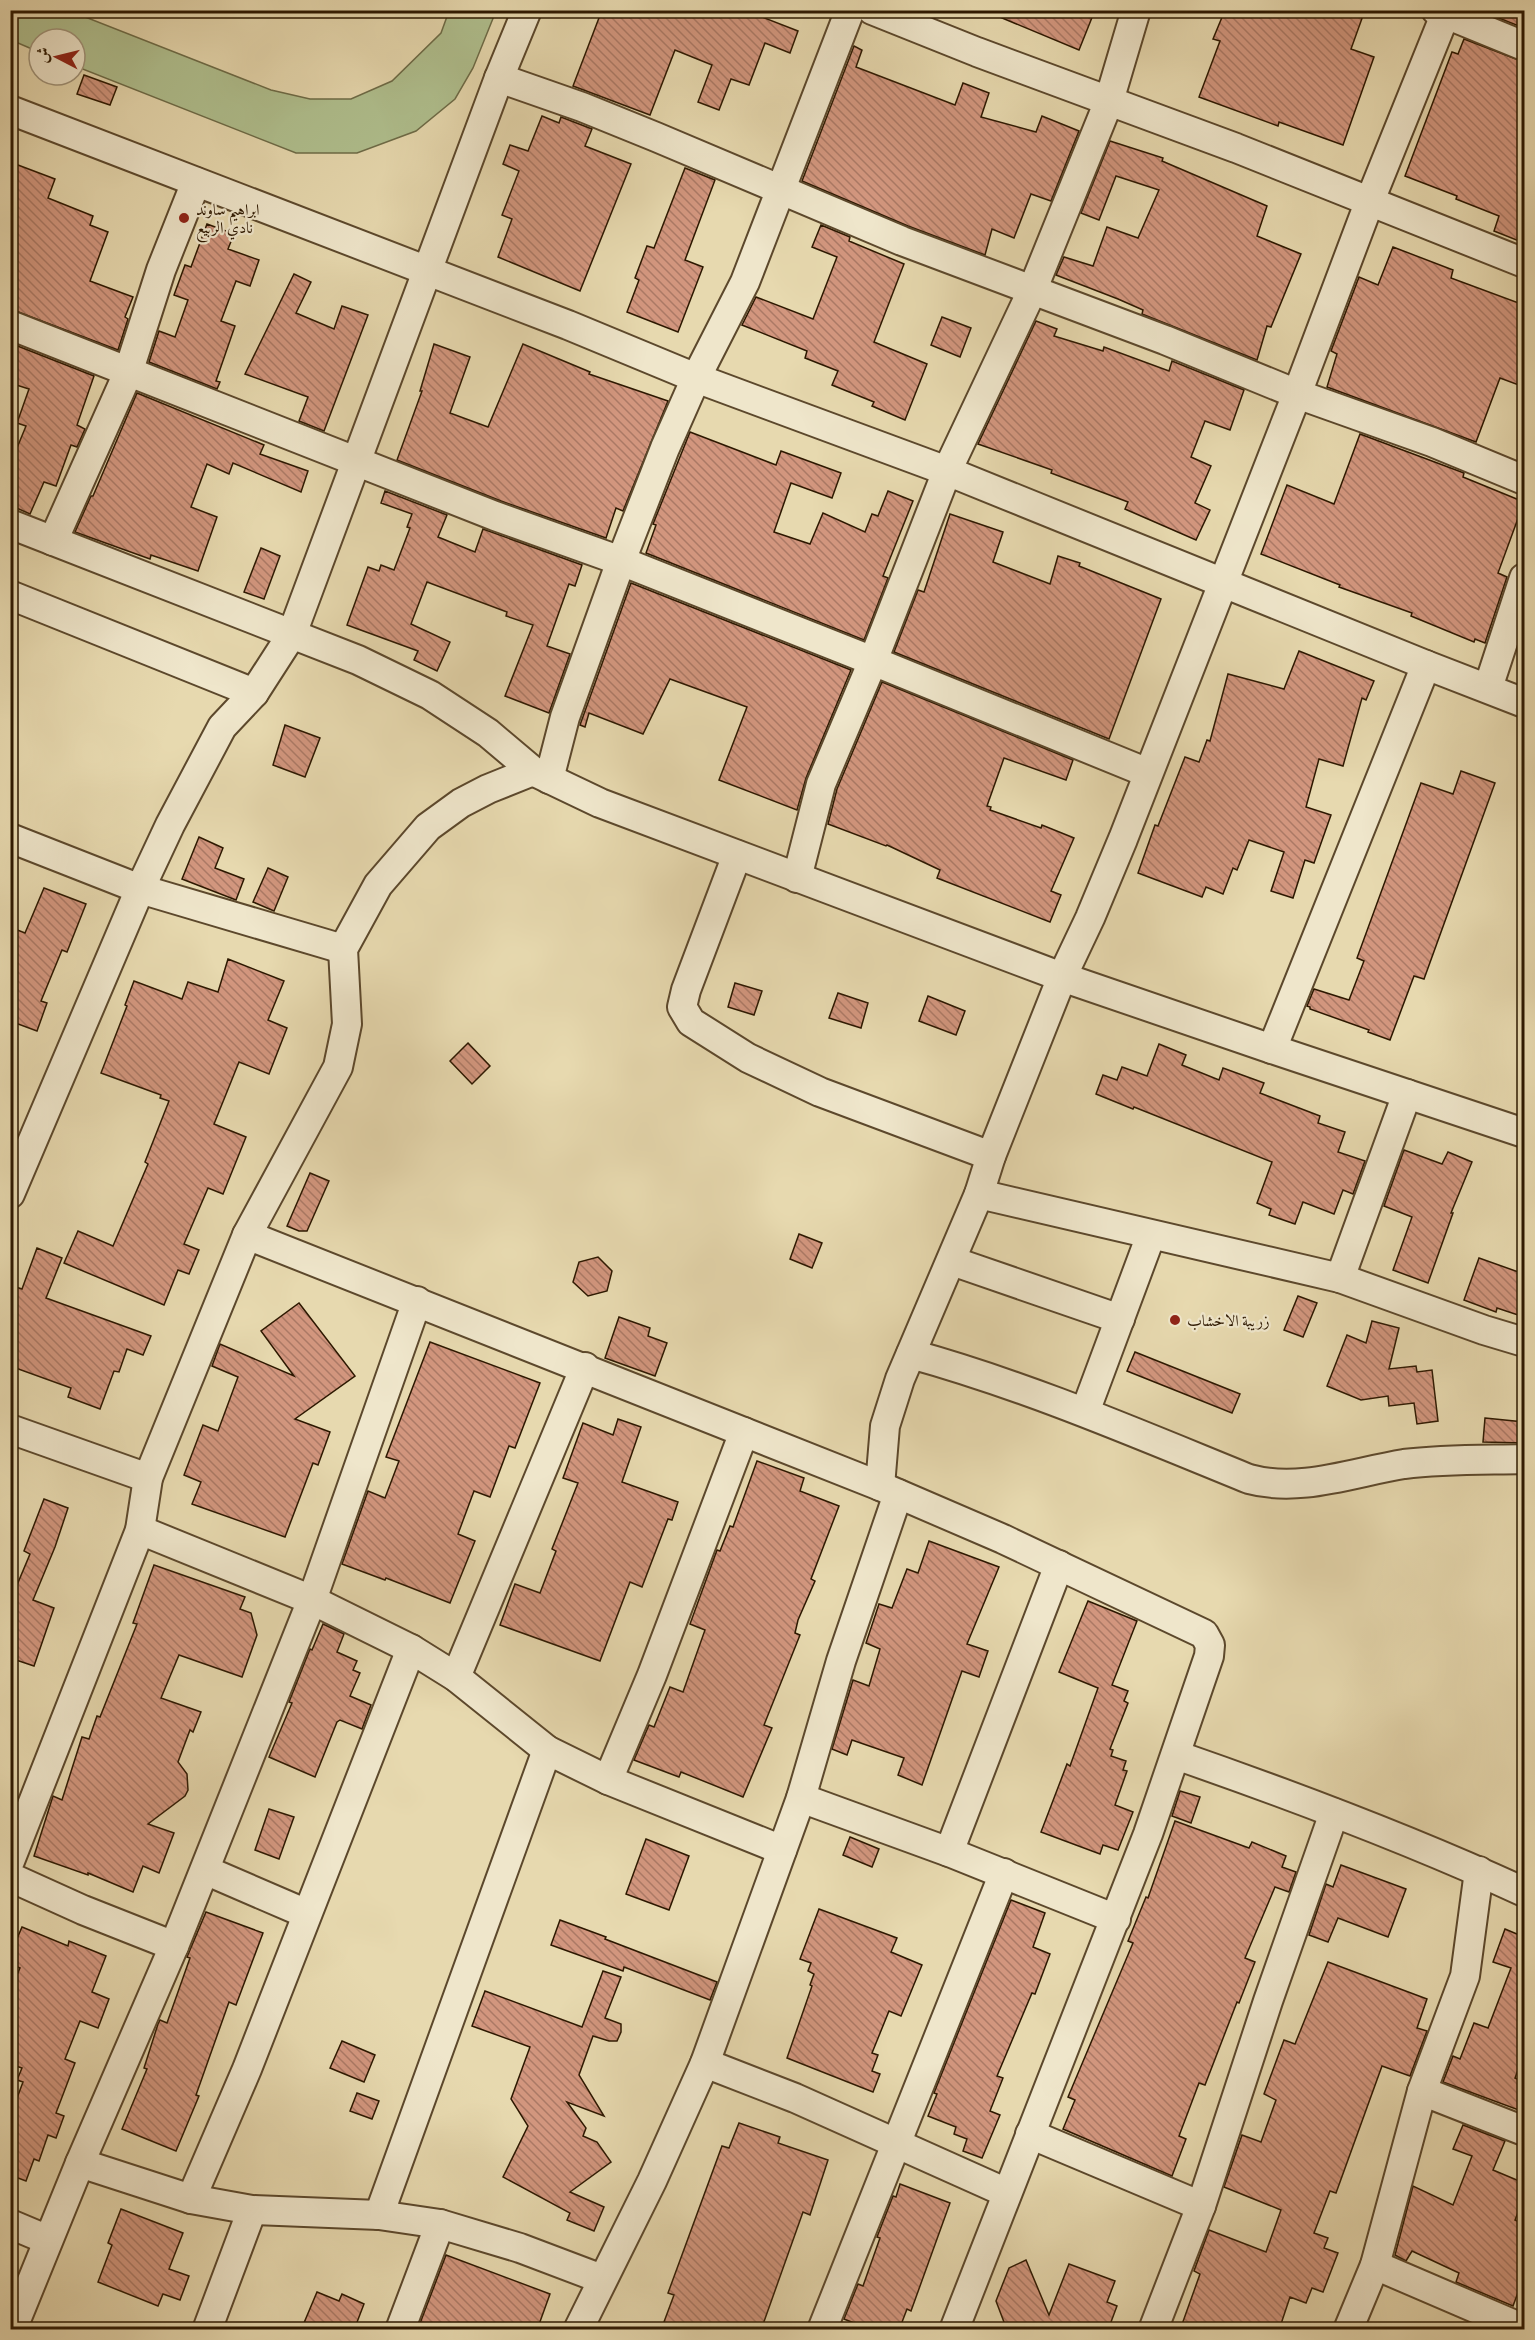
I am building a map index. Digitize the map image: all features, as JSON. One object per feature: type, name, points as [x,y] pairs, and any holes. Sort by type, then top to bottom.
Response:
[{"type":"street","points":[[10,1194],[19,1156],[170,825],[222,727],[254,693],[292,634],[499,78],[527,10]]},
{"type":"street","points":[[10,1861],[140,1530],[148,1478],[248,1235],[338,1067],[347,1024],[343,949],[378,885],[428,827],[461,803],[541,775],[565,717],[621,561],[665,448],[696,378],[746,282],[850,10]]},
{"type":"street","points":[[872,10],[1524,263]]},
{"type":"street","points":[[797,878],[821,784],[873,661],[947,471],[1032,291],[1109,101],[1136,10]]},
{"type":"street","points":[[578,2330],[652,2181],[705,2062],[801,1797],[858,1610],[889,1490],[885,1426],[900,1379],[980,1194],[991,1156],[1062,977],[1090,918],[1148,773],[1297,394],[1442,12],[1524,46]]},
{"type":"street","points":[[499,78],[582,108],[783,189],[902,241],[1165,340],[1297,394],[1432,442],[1524,480]]},
{"type":"street","points":[[10,110],[568,325],[696,378],[947,471],[1524,703]]},
{"type":"street","points":[[53,540],[128,373],[161,270],[196,182]]},
{"type":"street","points":[[10,325],[495,516],[621,561],[1148,773]]},
{"type":"street","points":[[10,524],[358,660],[430,695],[488,733],[541,775],[600,802],[1062,977],[1272,1050],[1524,1132]]},
{"type":"street","points":[[1488,688],[1524,578]]},
{"type":"street","points":[[10,595],[254,693]]},
{"type":"street","points":[[1272,1050],[1426,665]]},
{"type":"street","points":[[10,838],[140,889],[343,949]]},
{"type":"street","points":[[737,855],[686,990],[682,1007],[691,1022],[748,1058],[820,1092],[991,1156]]},
{"type":"street","points":[[1340,1278],[1407,1094]]},
{"type":"street","points":[[980,1194],[1340,1278],[1484,1330],[1524,1342]]},
{"type":"street","points":[[1085,1412],[1151,1234]]},
{"type":"street","points":[[248,1235],[585,1367],[889,1490],[1059,1565],[1204,1634],[1210,1645],[1209,1656],[1176,1755],[1116,1918],[954,2330]]},
{"type":"street","points":[[952,1261],[1120,1319]]},
{"type":"street","points":[[12,2330],[80,2163],[174,1946],[312,1600],[417,1301]]},
{"type":"street","points":[[911,1354],[954,1366],[1085,1412],[1250,1479],[1266,1483],[1286,1484],[1320,1480],[1405,1464],[1524,1459]]},
{"type":"street","points":[[456,1677],[585,1367]]},
{"type":"street","points":[[10,1429],[148,1478]]},
{"type":"street","points":[[608,1780],[652,1675],[744,1432]]},
{"type":"street","points":[[140,1530],[312,1600],[411,1650],[456,1677],[547,1750],[608,1780],[782,1850]]},
{"type":"street","points":[[949,1852],[1059,1565]]},
{"type":"street","points":[[191,2199],[247,2069],[411,1650]]},
{"type":"street","points":[[379,2215],[547,1750]]},
{"type":"street","points":[[1176,1755],[1334,1813],[1479,1871],[1524,1892]]},
{"type":"street","points":[[801,1797],[1004,1873],[1116,1918]]},
{"type":"street","points":[[1153,2330],[1201,2206],[1268,2001],[1334,1813]]},
{"type":"street","points":[[205,1870],[307,1914]]},
{"type":"street","points":[[1348,2330],[1375,2265],[1422,2091],[1465,1976],[1479,1871]]},
{"type":"street","points":[[822,2330],[1004,1873]]},
{"type":"street","points":[[10,1877],[83,1910],[174,1946]]},
{"type":"street","points":[[705,2062],[795,2098],[1007,2193]]},
{"type":"street","points":[[1422,2091],[1524,2131]]},
{"type":"street","points":[[1030,2134],[1201,2206]]},
{"type":"street","points":[[80,2163],[191,2199],[252,2210],[379,2215],[440,2224],[520,2248],[602,2279]]},
{"type":"street","points":[[207,2330],[252,2210]]},
{"type":"street","points":[[10,2224],[48,2240]]},
{"type":"street","points":[[400,2330],[440,2224]]},
{"type":"street","points":[[1375,2265],[1524,2329]]},
{"type":"green space","points":[[10,11],[70,11],[271,90],[310,99],[351,99],[392,81],[441,33],[449,11],[496,11],[473,68],[455,99],[416,131],[357,153],[296,153],[87,71],[87,27],[27,27],[27,47],[11,40]]},
{"type":"building","points":[[602,10],[744,10],[798,31],[790,53],[765,43],[749,85],[731,79],[719,110],[698,102],[712,65],[675,50],[650,115],[573,86]]},
{"type":"building","points":[[983,10],[1095,10],[1079,50]]},
{"type":"building","points":[[1225,10],[1365,10],[1351,49],[1374,57],[1343,145],[1279,122],[1278,126],[1199,97],[1220,41],[1213,39]]},
{"type":"building","points":[[1498,11],[1524,11],[1524,28],[1496,17]]},
{"type":"building","points":[[1464,39],[1524,62],[1524,243],[1494,231],[1499,216],[1456,199],[1457,196],[1405,176],[1452,52],[1458,54]]},
{"type":"building","points":[[854,46],[862,50],[856,67],[955,105],[963,83],[989,93],[981,117],[1036,132],[1042,116],[1079,131],[1051,201],[1031,194],[1014,238],[992,229],[985,255],[908,226],[802,181]]},
{"type":"building","points":[[87,76],[117,87],[110,105],[77,94],[80,87],[87,87]]},
{"type":"building","points":[[542,116],[559,123],[561,117],[592,129],[585,146],[631,164],[580,291],[498,257],[512,219],[502,215],[519,171],[503,164],[510,145],[528,151]]},
{"type":"building","points":[[1110,141],[1163,158],[1162,161],[1267,206],[1257,236],[1301,254],[1271,327],[1267,326],[1257,360],[1142,314],[1143,310],[1056,275],[1064,257],[1093,266],[1107,227],[1138,238],[1159,190],[1116,176],[1099,220],[1081,213]]},
{"type":"building","points":[[10,162],[55,179],[48,198],[93,216],[90,225],[108,232],[90,281],[133,297],[125,317],[128,319],[118,350],[10,309]]},
{"type":"building","points":[[685,168],[715,180],[685,260],[703,267],[678,332],[627,312],[639,280],[635,278],[647,246],[654,248]]},
{"type":"building","points":[[207,224],[234,234],[228,249],[259,260],[250,286],[236,281],[221,321],[235,326],[216,381],[220,382],[217,389],[149,362],[159,331],[175,337],[188,300],[174,295],[185,265],[191,267]]},
{"type":"building","points":[[821,225],[850,237],[849,241],[904,264],[874,342],[927,364],[905,420],[872,406],[874,402],[832,385],[838,371],[805,358],[807,351],[742,325],[756,297],[813,319],[837,257],[812,247]]},
{"type":"building","points":[[1393,247],[1453,270],[1451,278],[1524,305],[1524,387],[1500,378],[1476,442],[1327,387],[1337,354],[1331,351],[1359,277],[1378,285]]},
{"type":"building","points":[[294,274],[311,282],[296,313],[334,329],[342,306],[368,315],[324,431],[299,421],[308,397],[245,374]]},
{"type":"building","points":[[942,317],[971,328],[960,357],[931,345]]},
{"type":"building","points":[[1036,321],[1057,329],[1054,336],[1103,351],[1104,347],[1169,371],[1172,361],[1244,390],[1230,430],[1205,421],[1191,457],[1211,466],[1195,503],[1210,510],[1196,540],[1125,509],[1128,502],[1051,473],[1052,470],[978,444]]},
{"type":"building","points":[[10,343],[94,376],[77,425],[85,429],[77,447],[71,445],[56,486],[44,482],[30,514],[10,505],[10,465],[26,426],[17,423],[29,389],[10,383]]},
{"type":"building","points":[[434,344],[470,357],[450,413],[488,427],[523,344],[590,372],[589,374],[668,401],[623,511],[616,508],[606,538],[501,501],[397,460],[422,391],[420,391]]},
{"type":"building","points":[[137,393],[264,445],[260,454],[308,471],[301,492],[233,463],[229,474],[207,464],[191,507],[217,517],[198,571],[151,555],[150,559],[75,532]]},
{"type":"building","points":[[690,432],[776,465],[781,451],[841,473],[832,498],[791,483],[774,532],[810,544],[823,513],[865,532],[872,514],[878,516],[888,491],[913,501],[883,576],[888,578],[864,640],[646,553],[656,525],[653,524]]},
{"type":"building","points":[[1360,434],[1464,473],[1463,477],[1524,502],[1498,573],[1507,577],[1485,643],[1475,639],[1474,642],[1411,616],[1412,613],[1339,587],[1340,585],[1261,554],[1287,485],[1334,504]]},
{"type":"building","points":[[385,491],[447,515],[438,537],[475,552],[483,529],[582,565],[575,586],[569,584],[547,646],[570,654],[549,713],[505,696],[533,625],[506,616],[507,612],[427,582],[411,624],[450,642],[437,671],[414,660],[418,651],[347,625],[368,567],[379,571],[381,565],[394,570],[410,528],[407,527],[412,514],[381,503]]},
{"type":"building","points":[[950,514],[1003,532],[993,562],[1050,584],[1058,556],[1080,563],[1079,566],[1161,599],[1109,739],[894,652],[918,590],[924,592]]},
{"type":"building","points":[[261,548],[280,556],[264,599],[244,592]]},
{"type":"building","points":[[631,583],[851,670],[806,778],[797,810],[719,780],[747,707],[670,679],[643,734],[589,713],[585,727],[580,725]]},
{"type":"building","points":[[1299,651],[1374,681],[1366,700],[1362,698],[1343,766],[1319,759],[1306,807],[1331,815],[1314,863],[1305,860],[1293,898],[1271,891],[1284,852],[1249,840],[1237,870],[1233,868],[1223,894],[1206,887],[1202,897],[1138,873],[1155,825],[1158,826],[1185,757],[1199,762],[1207,740],[1210,741],[1228,674],[1284,689]]},
{"type":"building","points":[[882,682],[1073,760],[1066,780],[1004,758],[987,806],[991,807],[990,810],[1041,828],[1042,825],[1074,838],[1051,891],[1061,895],[1050,922],[937,878],[940,870],[887,845],[828,824],[837,789]]},
{"type":"building","points":[[285,725],[320,738],[305,777],[273,765]]},
{"type":"building","points":[[1461,771],[1495,783],[1424,979],[1414,976],[1390,1040],[1310,1009],[1307,1006],[1314,989],[1349,1000],[1364,961],[1357,958],[1421,783],[1453,794]]},
{"type":"building","points":[[199,837],[223,848],[215,868],[244,879],[236,900],[182,879]]},
{"type":"building","points":[[268,868],[288,877],[274,911],[253,902]]},
{"type":"building","points":[[44,888],[86,904],[67,952],[62,950],[41,1001],[47,1003],[37,1031],[10,1021],[10,927],[25,933]]},
{"type":"building","points":[[228,959],[284,981],[268,1020],[287,1028],[269,1074],[239,1062],[214,1124],[246,1137],[223,1194],[208,1188],[184,1244],[199,1250],[189,1274],[178,1270],[164,1305],[64,1263],[78,1231],[113,1246],[148,1164],[145,1162],[169,1101],[160,1098],[161,1095],[101,1073],[127,1006],[125,1005],[134,981],[182,999],[188,982],[218,992]]},
{"type":"building","points":[[735,983],[762,991],[754,1015],[728,1007]]},
{"type":"building","points":[[838,993],[868,1003],[861,1028],[829,1018]]},
{"type":"building","points":[[928,996],[965,1011],[956,1035],[919,1021]]},
{"type":"building","points":[[468,1043],[490,1066],[472,1084],[450,1061]]},
{"type":"building","points":[[1159,1044],[1186,1055],[1182,1065],[1219,1080],[1223,1068],[1264,1083],[1260,1093],[1320,1116],[1318,1123],[1345,1132],[1338,1152],[1365,1161],[1353,1194],[1343,1190],[1334,1214],[1303,1202],[1295,1224],[1269,1215],[1271,1209],[1257,1203],[1272,1162],[1096,1094],[1103,1075],[1117,1080],[1122,1067],[1147,1076]]},
{"type":"building","points":[[1404,1150],[1442,1164],[1448,1152],[1472,1162],[1451,1213],[1453,1213],[1428,1283],[1393,1270],[1412,1217],[1384,1206]]},
{"type":"building","points":[[310,1173],[329,1181],[307,1231],[299,1231],[287,1226]]},
{"type":"building","points":[[799,1234],[822,1243],[812,1268],[790,1259]]},
{"type":"building","points":[[37,1248],[62,1258],[46,1298],[151,1336],[143,1355],[127,1349],[119,1372],[114,1371],[100,1409],[68,1397],[71,1388],[10,1366],[10,1285],[22,1289]]},
{"type":"building","points":[[598,1257],[612,1271],[607,1291],[588,1296],[573,1282],[579,1262]]},
{"type":"building","points":[[1479,1258],[1524,1274],[1524,1317],[1497,1308],[1496,1312],[1464,1300]]},
{"type":"building","points":[[1298,1296],[1317,1303],[1303,1337],[1284,1330]]},
{"type":"building","points":[[299,1303],[355,1376],[295,1419],[330,1432],[318,1465],[313,1463],[285,1537],[192,1504],[201,1482],[184,1475],[203,1425],[218,1431],[238,1377],[212,1366],[220,1344],[294,1376],[261,1331]]},
{"type":"building","points":[[619,1317],[650,1328],[648,1336],[667,1343],[655,1376],[605,1358]]},
{"type":"building","points":[[1372,1321],[1399,1328],[1389,1369],[1416,1366],[1417,1372],[1432,1370],[1438,1421],[1417,1424],[1414,1403],[1389,1406],[1388,1396],[1361,1400],[1327,1386],[1347,1335],[1366,1343]]},
{"type":"building","points":[[430,1342],[540,1383],[515,1448],[509,1446],[490,1497],[474,1491],[458,1534],[475,1541],[450,1603],[342,1564],[368,1491],[385,1498],[399,1461],[386,1457]]},
{"type":"building","points":[[1135,1352],[1240,1394],[1232,1413],[1127,1371]]},
{"type":"building","points":[[1485,1418],[1524,1422],[1524,1443],[1483,1442]]},
{"type":"building","points":[[618,1419],[641,1427],[622,1482],[678,1502],[672,1520],[668,1519],[642,1587],[630,1582],[600,1661],[500,1625],[515,1584],[540,1593],[556,1551],[552,1549],[578,1483],[563,1478],[583,1423],[613,1435]]},
{"type":"building","points":[[757,1461],[804,1478],[800,1491],[839,1506],[811,1579],[815,1581],[798,1620],[795,1633],[800,1635],[764,1725],[772,1728],[743,1797],[681,1772],[679,1777],[634,1760],[649,1725],[654,1727],[670,1687],[683,1692],[705,1630],[690,1624],[717,1550],[720,1551],[730,1526],[733,1527]]},
{"type":"building","points":[[44,1499],[68,1508],[33,1600],[54,1608],[34,1666],[10,1658],[10,1591],[14,1592],[30,1554],[24,1551]]},
{"type":"building","points":[[929,1541],[999,1567],[967,1644],[988,1651],[979,1677],[962,1671],[922,1785],[898,1775],[904,1758],[852,1740],[847,1755],[832,1749],[853,1680],[869,1686],[880,1649],[866,1643],[879,1604],[892,1608],[907,1569],[918,1573]]},
{"type":"building","points":[[154,1565],[245,1597],[240,1609],[251,1613],[257,1635],[242,1677],[179,1655],[161,1698],[201,1712],[193,1732],[190,1730],[178,1762],[187,1774],[188,1790],[185,1796],[148,1824],[174,1833],[159,1873],[143,1866],[133,1892],[88,1873],[88,1875],[34,1856],[53,1796],[62,1800],[82,1737],[89,1739],[97,1716],[100,1717],[137,1624],[133,1623]]},
{"type":"building","points":[[1088,1601],[1137,1621],[1112,1685],[1128,1691],[1124,1701],[1128,1703],[1110,1749],[1113,1750],[1111,1756],[1126,1761],[1123,1770],[1127,1771],[1115,1805],[1133,1812],[1118,1850],[1103,1845],[1100,1854],[1041,1832],[1067,1764],[1070,1766],[1098,1688],[1059,1672]]},
{"type":"building","points":[[323,1624],[344,1634],[337,1652],[357,1661],[353,1670],[360,1673],[350,1696],[371,1705],[362,1729],[340,1720],[337,1722],[315,1777],[269,1757],[292,1703],[289,1702],[310,1649],[312,1650]]},
{"type":"building","points":[[1180,1791],[1200,1797],[1191,1823],[1172,1816]]},
{"type":"building","points":[[269,1809],[294,1817],[279,1859],[255,1850]]},
{"type":"building","points":[[1175,1821],[1249,1848],[1252,1842],[1286,1856],[1282,1867],[1296,1872],[1289,1892],[1275,1887],[1245,1958],[1255,1962],[1205,2085],[1199,2083],[1179,2136],[1186,2139],[1172,2176],[1063,2129],[1075,2100],[1068,2097],[1133,1943],[1128,1941],[1146,1897],[1148,1898]]},
{"type":"building","points":[[850,1837],[879,1849],[872,1867],[843,1855]]},
{"type":"building","points":[[646,1839],[689,1856],[669,1910],[626,1894]]},
{"type":"building","points":[[1341,1865],[1406,1889],[1388,1937],[1338,1918],[1328,1942],[1309,1935],[1326,1884],[1333,1887]]},
{"type":"building","points":[[1011,1900],[1045,1913],[1033,1947],[1050,1954],[1035,1994],[1032,1993],[997,2076],[1003,2078],[990,2111],[1000,2115],[982,2158],[963,2151],[967,2139],[954,2134],[956,2127],[928,2116],[937,2094],[934,2093]]},
{"type":"building","points":[[819,1909],[897,1938],[891,1952],[922,1965],[901,2016],[889,2011],[872,2053],[878,2055],[872,2071],[880,2074],[873,2092],[787,2058],[812,1986],[810,1985],[814,1974],[808,1971],[811,1963],[800,1959]]},
{"type":"building","points":[[206,1912],[263,1933],[236,2005],[229,2002],[196,2095],[199,2096],[176,2151],[122,2129],[147,2069],[144,2068],[158,2024],[160,2020],[167,2023],[190,1958],[187,1957]]},
{"type":"building","points":[[560,1920],[717,1982],[710,2000],[624,1967],[623,1971],[551,1945]]},
{"type":"building","points":[[22,1927],[68,1946],[69,1941],[106,1956],[92,1992],[109,1999],[98,2028],[80,2021],[65,2059],[75,2063],[56,2113],[64,2116],[56,2138],[48,2135],[39,2161],[34,2159],[26,2181],[10,2175],[10,2117],[23,2082],[17,2080],[22,2068],[10,2064],[10,1991],[20,1968],[10,1964],[10,1955]]},
{"type":"building","points":[[1505,1929],[1524,1937],[1524,2054],[1515,2078],[1524,2082],[1524,2112],[1443,2082],[1453,2056],[1460,2059],[1474,2023],[1488,2028],[1511,1968],[1493,1962]]},
{"type":"building","points":[[1328,1962],[1427,1999],[1417,2028],[1427,2031],[1410,2076],[1382,2066],[1336,2193],[1330,2191],[1314,2233],[1328,2238],[1324,2248],[1338,2253],[1323,2292],[1312,2288],[1306,2303],[1290,2297],[1279,2330],[1180,2330],[1200,2274],[1194,2271],[1209,2230],[1266,2252],[1281,2210],[1224,2187],[1242,2135],[1261,2142],[1276,2100],[1264,2094],[1284,2040],[1295,2044]]},
{"type":"building","points":[[603,1971],[621,1977],[605,2018],[621,2024],[621,2032],[617,2041],[593,2036],[579,2075],[604,2116],[567,2102],[586,2128],[583,2136],[597,2142],[611,2162],[570,2192],[604,2207],[594,2231],[567,2220],[570,2213],[503,2177],[528,2126],[511,2099],[530,2047],[472,2026],[485,1991],[582,2027]]},
{"type":"building","points":[[342,2041],[375,2055],[364,2082],[330,2068]]},
{"type":"building","points":[[357,2093],[379,2101],[372,2119],[350,2111]]},
{"type":"building","points":[[739,2123],[780,2137],[778,2143],[828,2160],[810,2215],[803,2212],[761,2330],[661,2330],[674,2295],[668,2293],[722,2146],[729,2148]]},
{"type":"building","points":[[1463,2125],[1505,2141],[1493,2170],[1524,2183],[1524,2197],[1515,2220],[1524,2224],[1524,2276],[1513,2306],[1456,2282],[1459,2273],[1412,2251],[1406,2261],[1395,2255],[1413,2186],[1453,2205],[1472,2156],[1453,2149]]},
{"type":"building","points":[[900,2184],[950,2203],[911,2311],[907,2309],[899,2330],[857,2330],[859,2325],[844,2319],[858,2284],[863,2286],[880,2238],[877,2237]]},
{"type":"building","points":[[121,2209],[183,2233],[169,2269],[189,2276],[180,2300],[163,2294],[158,2306],[98,2282],[112,2245],[108,2243]]},
{"type":"building","points":[[446,2255],[550,2294],[537,2330],[429,2330],[419,2326]]},
{"type":"building","points":[[1026,2260],[1049,2315],[1069,2264],[1115,2281],[1107,2302],[1117,2306],[1108,2330],[1007,2330],[996,2301],[1009,2268]]},
{"type":"building","points":[[317,2292],[339,2301],[342,2294],[364,2304],[354,2330],[301,2330]]},
{"type":"place","name":"ابراهيم ساوند نادي الربيع","points":[[184,218]]},
{"type":"place","name":"زريبة الاخشاب","points":[[1175,1320]]}]
